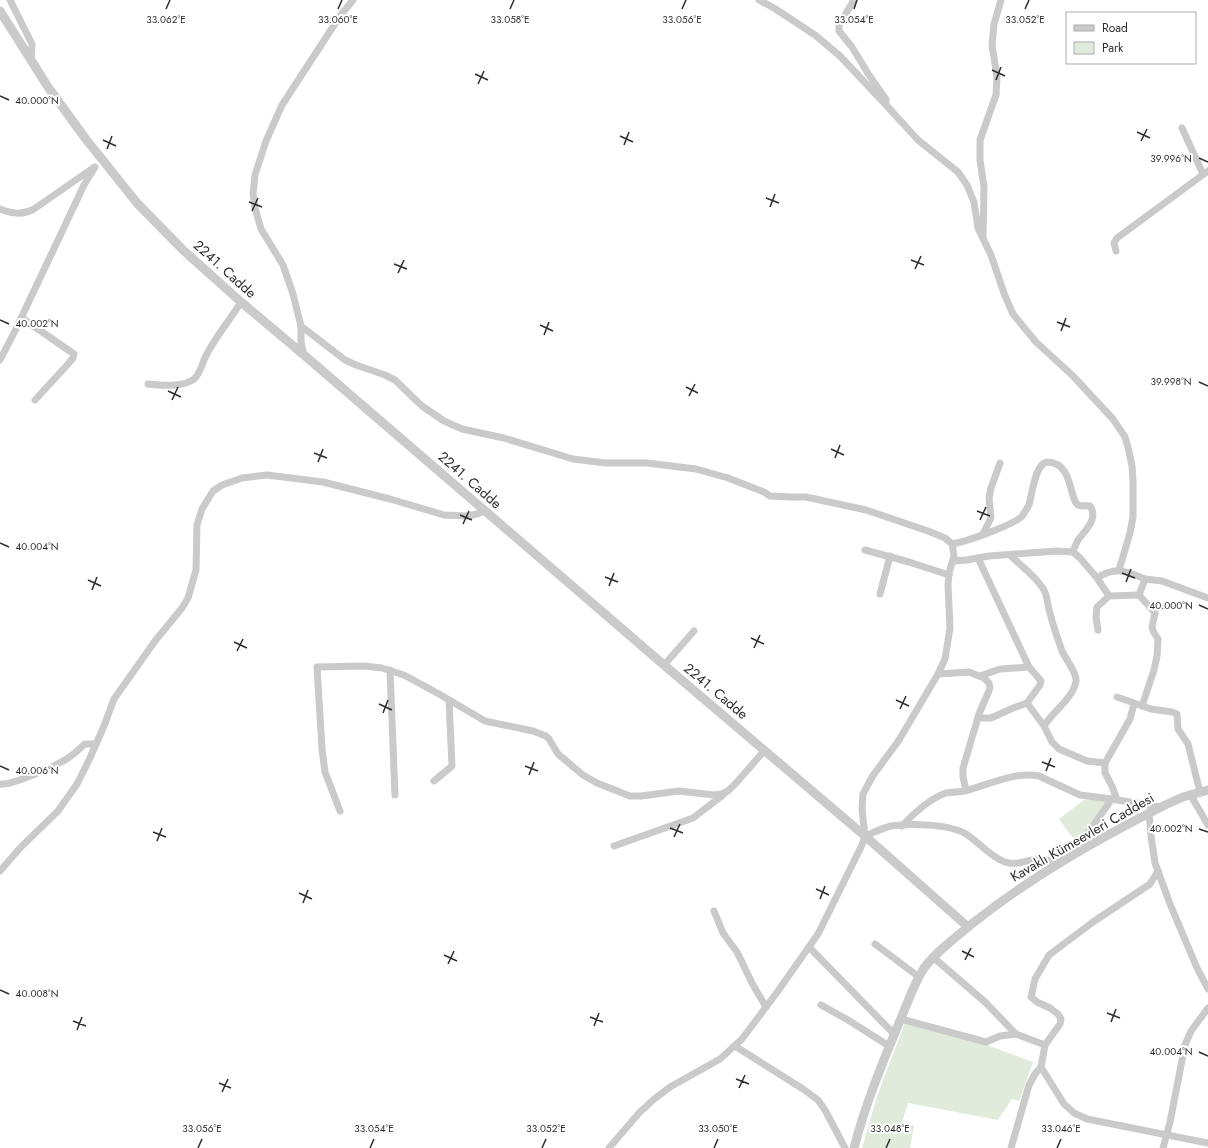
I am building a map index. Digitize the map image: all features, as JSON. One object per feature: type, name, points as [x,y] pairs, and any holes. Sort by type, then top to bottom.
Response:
[{"type":"street","points":[[10,0],[32,44],[31,60]]},
{"type":"street","points":[[304,355],[301,342],[301,326],[293,294],[283,265],[261,229],[254,208],[253,194],[256,175],[266,140],[282,105],[340,16],[353,0]]},
{"type":"street","points":[[759,0],[815,35],[832,50],[886,105],[918,140],[949,164],[963,178],[974,202],[976,223],[997,268],[1009,306],[1020,323],[1036,342],[1073,376],[1113,419],[1128,447],[1132,466],[1133,517],[1119,570]]},
{"type":"street","points":[[854,0],[839,25],[840,31],[886,99],[886,105]]},
{"type":"street","points":[[983,238],[984,187],[980,160],[980,140],[997,90],[997,77],[992,45],[994,24],[1001,0]]},
{"type":"street","name":"2241. Cadde","points":[[0,11],[99,164],[183,250],[241,302],[865,836],[968,927]]},
{"type":"street","points":[[1116,251],[1114,243],[1117,238],[1206,173],[1182,128]]},
{"type":"street","points":[[0,209],[11,213],[27,213],[99,164]]},
{"type":"street","points":[[0,360],[22,318],[84,185],[99,164]]},
{"type":"street","points":[[148,384],[173,385],[188,382],[194,379],[199,373],[210,347],[232,318],[241,302]]},
{"type":"street","points":[[22,318],[74,354],[73,358],[68,364],[35,400]]},
{"type":"street","points":[[301,326],[338,356],[350,363],[395,380],[422,406],[462,429],[504,438],[573,459],[606,463],[647,463],[696,470],[728,478],[764,492],[770,496],[806,496],[866,510],[928,530],[952,544],[954,552],[949,575],[950,628],[945,659],[938,674],[899,740],[872,777],[863,794],[862,809],[865,836],[858,854],[825,921],[809,947],[766,1007],[747,1033],[735,1046],[715,1062],[670,1087],[653,1100],[639,1113],[611,1148]]},
{"type":"street","points":[[952,544],[964,542],[1022,518],[1028,506],[1038,471],[1043,464],[1049,462],[1056,464],[1065,473],[1071,483],[1077,505],[1090,506],[1093,513],[1090,526],[1079,540],[1073,552]]},
{"type":"street","points":[[983,534],[991,518],[989,498],[1000,463]]},
{"type":"street","points":[[0,871],[58,811],[77,784],[96,744],[114,699],[155,641],[178,614],[188,598],[196,570],[197,525],[205,502],[213,490],[242,478],[267,475],[323,482],[390,499],[444,515],[468,516],[485,511]]},
{"type":"street","points":[[865,550],[890,556],[949,575]]},
{"type":"street","points":[[953,560],[1056,551],[1073,552],[1098,578],[1108,596]]},
{"type":"street","points":[[1010,555],[1034,577],[1046,593],[1050,614],[1063,653],[1076,678],[1075,686],[1069,697],[1050,717],[1044,726]]},
{"type":"street","points":[[880,594],[890,556]]},
{"type":"street","points":[[978,558],[1029,667],[1042,683],[1027,703],[991,718],[978,718]]},
{"type":"street","points":[[1098,578],[1105,573],[1119,570],[1145,579],[1162,581],[1208,598]]},
{"type":"street","points":[[1139,595],[1145,579]]},
{"type":"street","points":[[1098,630],[1096,617],[1097,607],[1108,596],[1139,595]]},
{"type":"street","points":[[865,836],[891,826],[940,826],[958,830],[972,838],[999,860],[1007,863],[1019,864],[1037,859],[1063,861],[1114,800],[1112,786],[1105,773],[1105,763],[1138,705],[1154,670],[1158,639],[1152,627],[1155,613],[1139,595]]},
{"type":"street","points":[[664,665],[694,631]]},
{"type":"street","points":[[340,811],[325,772],[316,668],[364,666],[390,670],[404,675],[485,721],[532,731],[546,736],[558,754],[583,775],[597,783],[623,794],[635,797],[672,791],[688,791],[714,795],[726,792]]},
{"type":"street","points":[[980,676],[1000,669],[1029,667]]},
{"type":"street","points":[[390,670],[395,795]]},
{"type":"street","points":[[938,674],[969,672],[984,678],[989,683],[990,688],[978,718],[963,768],[963,777],[966,790]]},
{"type":"street","points":[[1117,697],[1159,711],[1177,714],[1178,729],[1188,744],[1204,791]]},
{"type":"street","points":[[434,781],[452,766],[449,700]]},
{"type":"street","points":[[1027,703],[1044,726],[1052,742],[1059,749],[1087,761],[1105,763]]},
{"type":"street","points":[[0,784],[4,785],[13,783],[65,761],[85,744],[96,744]]},
{"type":"street","points":[[614,846],[693,818],[703,812],[737,782],[764,751]]},
{"type":"street","points":[[902,826],[916,812],[946,793],[966,790],[1017,776],[1033,775],[1047,779],[1080,795],[1160,807]]},
{"type":"street","name":"Kavaklı Kümeevleri Caddesi","points":[[854,1148],[871,1091],[894,1034],[919,977],[934,958],[968,927],[1020,888],[1063,861],[1149,812],[1190,794],[1204,791]]},
{"type":"street","points":[[1190,794],[1208,825]]},
{"type":"street","points":[[1149,812],[1153,852],[1158,871],[1187,946],[1208,988]]},
{"type":"street","points":[[1011,1148],[1029,1085],[1041,1067],[1045,1045],[1060,1024],[1061,1019],[1058,1014],[1050,1008],[1037,1002],[1032,997],[1035,979],[1049,955],[1093,922],[1150,884],[1158,871]]},
{"type":"street","points":[[714,911],[723,933],[737,952],[753,985],[766,1007]]},
{"type":"street","points":[[875,944],[919,977]]},
{"type":"street","points":[[809,947],[894,1034]]},
{"type":"street","points":[[934,958],[985,1002],[1016,1034],[1045,1045]]},
{"type":"street","points":[[821,1005],[889,1046]]},
{"type":"street","points":[[1163,1148],[1184,1045],[1191,1032],[1208,1008]]},
{"type":"street","points":[[901,1019],[986,1042],[1000,1036],[1016,1034]]},
{"type":"street","points":[[735,1046],[818,1100],[845,1148]]},
{"type":"street","points":[[1041,1067],[1064,1104],[1074,1113],[1086,1118],[1208,1143]]},
{"type":"green space","points":[[1097,799],[1107,802],[1091,826],[1075,841],[1059,819],[1084,800]]},
{"type":"green space","points":[[905,1023],[987,1045],[1033,1062],[1019,1101],[1012,1099],[998,1120],[908,1103],[902,1123],[914,1126],[910,1148],[862,1148],[877,1096]]}]
